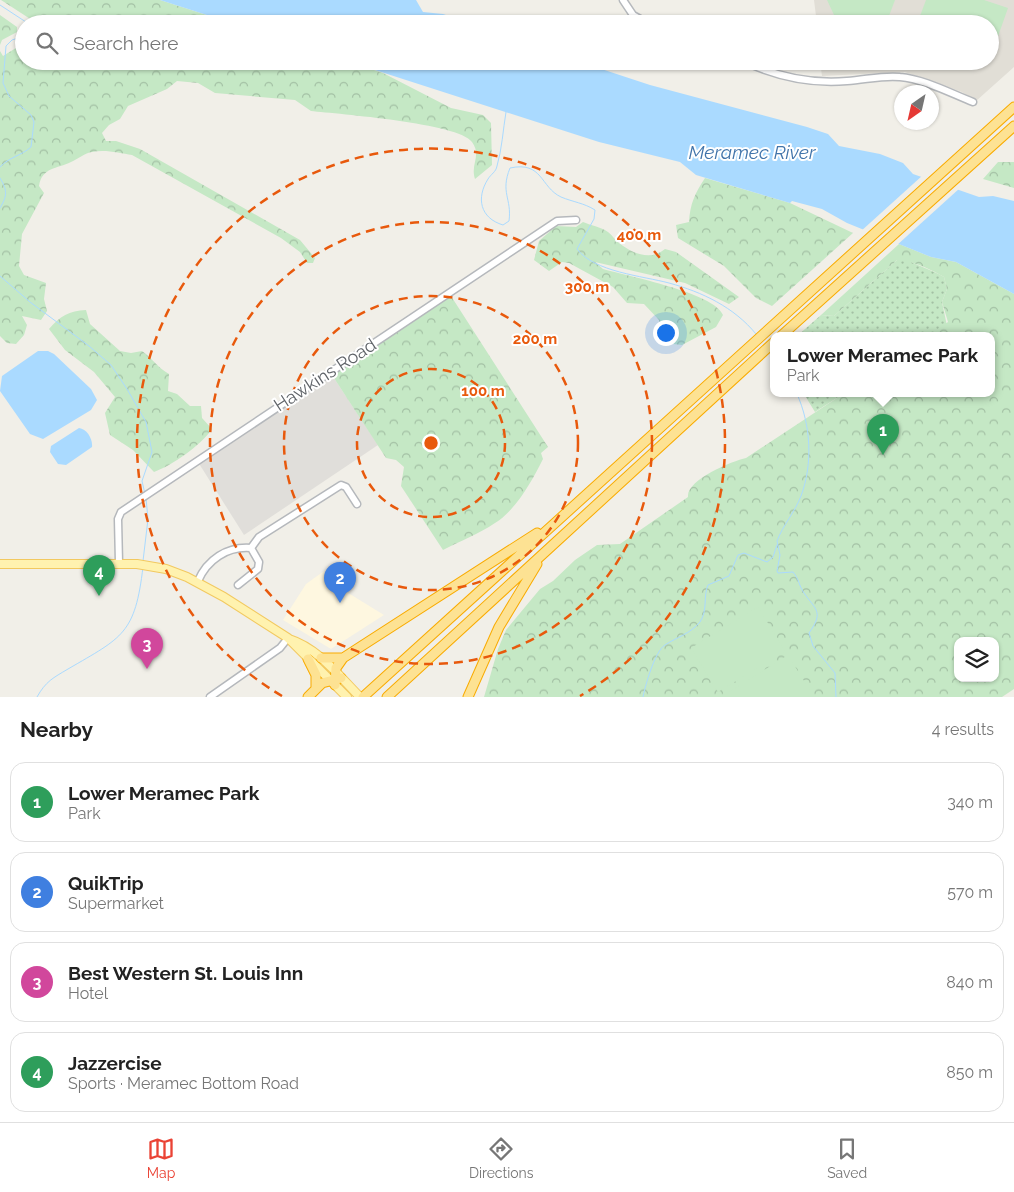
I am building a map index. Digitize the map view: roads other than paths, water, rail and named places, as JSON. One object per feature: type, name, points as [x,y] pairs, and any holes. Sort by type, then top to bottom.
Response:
[{"type":"highway","points":[[361,697],[1014,107]]},
{"type":"highway","points":[[785,332],[1014,126]]},
{"type":"highway","points":[[387,697],[770,346]]},
{"type":"highway","points":[[321,658],[344,658],[491,561],[554,523]]},
{"type":"highway","points":[[468,697],[499,627],[541,557]]},
{"type":"highway","points":[[308,697],[316,687],[337,680],[344,658]]},
{"type":"highway","points":[[308,659],[316,675],[316,687]]},
{"type":"main road","points":[[0,564],[119,563],[166,569],[198,581],[288,638],[302,643],[321,658],[347,697]]},
{"type":"main road","points":[[288,638],[308,659],[361,697]]},
{"type":"street","points":[[623,0],[634,15]]},
{"type":"street","points":[[766,70],[814,80],[839,82],[893,76],[906,78],[972,102]]},
{"type":"street","name":"Hawkins Road","points":[[119,563],[118,519],[121,512],[234,432],[557,221],[576,220]]},
{"type":"street","points":[[251,548],[258,537],[341,485],[346,487],[357,504]]},
{"type":"street","points":[[198,581],[203,569],[230,549],[251,548]]},
{"type":"street","points":[[238,585],[256,572],[258,567],[259,562],[251,548]]},
{"type":"street","points":[[210,697],[280,648],[288,638]]},
{"type":"water","points":[[160,0],[416,0],[423,12],[446,15],[207,15]]},
{"type":"water","name":"Meramec River","points":[[375,70],[604,70],[650,85],[828,134],[839,146],[880,154],[903,163],[913,174],[979,197],[993,196],[1014,201],[1014,294],[956,262],[931,257],[847,223],[822,209],[792,201],[790,203],[696,175],[680,162],[599,142]]},
{"type":"water","points":[[38,351],[48,351],[54,354],[91,389],[97,400],[91,410],[43,439],[30,434],[0,391],[2,376]]},
{"type":"water","points":[[79,428],[85,430],[89,435],[92,447],[66,465],[58,464],[50,452],[51,446]]},
{"type":"waterway","points":[[0,5],[15,15]]},
{"type":"waterway","points":[[0,167],[31,147],[34,122],[31,115],[9,96],[3,83],[6,46],[15,39]]},
{"type":"waterway","points":[[506,112],[496,168],[484,186],[482,193],[482,207],[489,218],[503,225],[509,221],[506,184],[510,168],[529,168],[535,171],[554,193],[595,210],[594,219],[577,249],[585,257],[607,268],[669,283],[705,296],[728,308],[756,334]]},
{"type":"waterway","points":[[0,178],[6,193],[0,208]]},
{"type":"waterway","points":[[0,276],[30,302],[111,365],[127,389],[146,422],[152,452],[142,481],[145,494]]},
{"type":"waterway","points":[[798,397],[808,431],[809,458],[801,496],[777,541],[780,555],[777,571],[778,573],[793,572],[802,590],[817,612],[814,626],[809,633],[813,646],[835,673],[836,697]]},
{"type":"waterway","points":[[143,561],[148,519],[146,498]]},
{"type":"waterway","points":[[643,697],[651,669],[661,649],[692,630],[700,622],[704,613],[708,585],[729,576],[738,555],[744,553],[767,562],[773,557],[777,545]]},
{"type":"waterway","points":[[37,697],[50,680],[102,649],[123,631],[136,607],[143,567]]},
{"type":"place","name":"Lower Meramec Park","points":[[883,455]]},
{"type":"place","name":"Jazzercise","points":[[99,596]]},
{"type":"place","name":"QuikTrip","points":[[340,603]]},
{"type":"place","name":"Best Western St. Louis Inn","points":[[147,669]]}]
